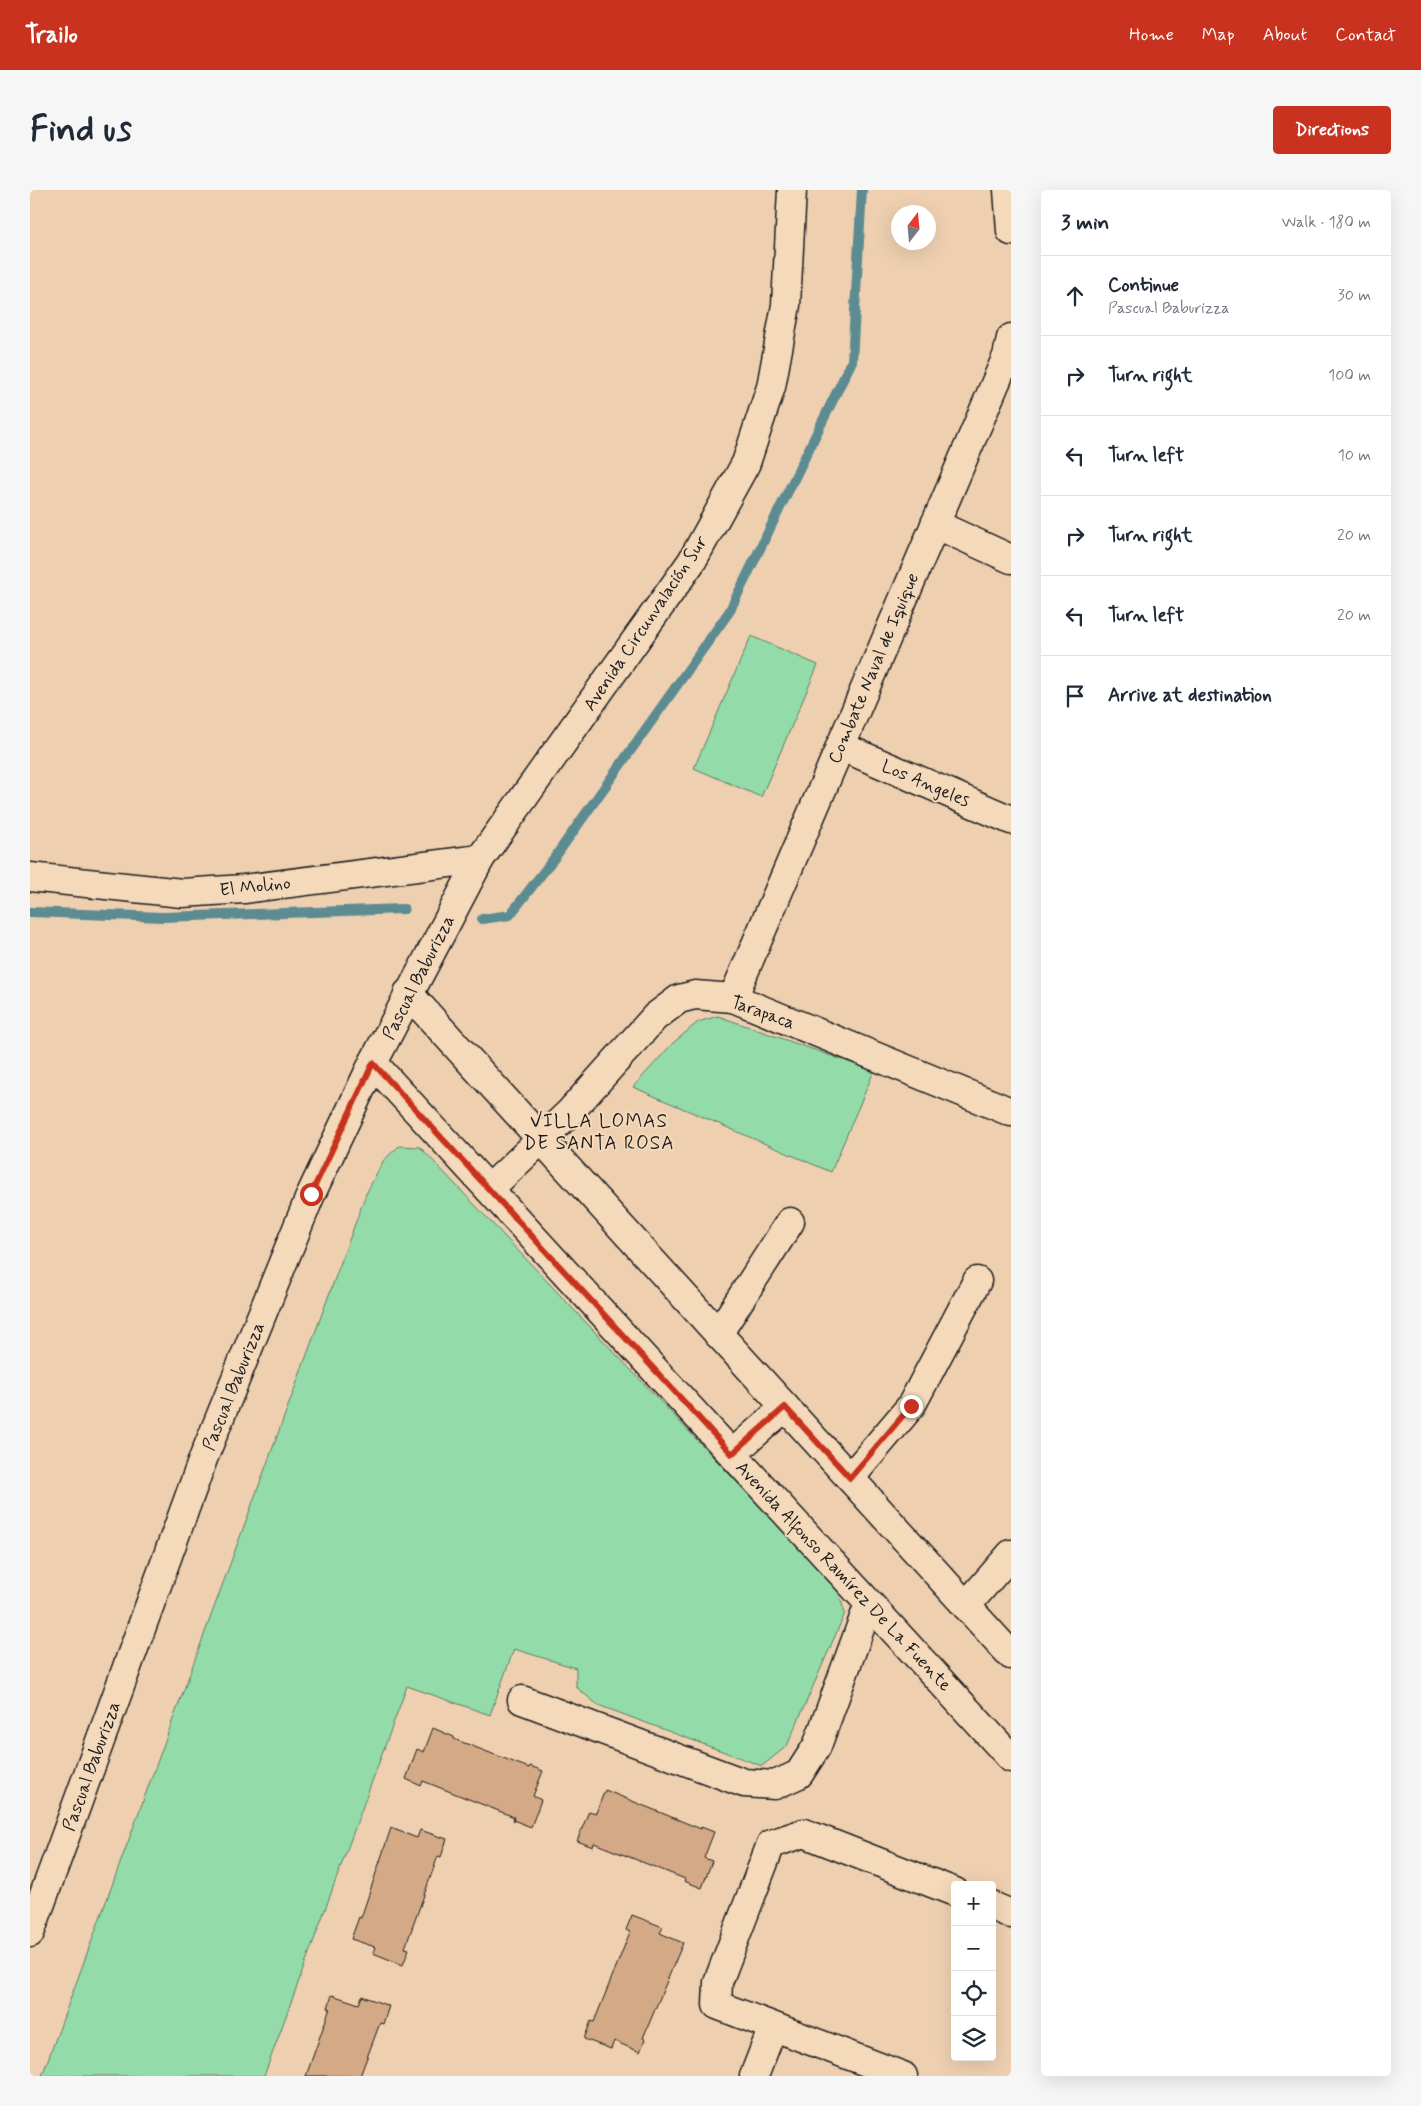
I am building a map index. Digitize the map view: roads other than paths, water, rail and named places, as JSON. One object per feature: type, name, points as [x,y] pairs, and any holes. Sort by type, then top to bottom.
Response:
[{"type":"street","name":"Avenida Circunvalación Sur","points":[[480,859],[692,561],[746,463],[771,387],[786,305],[792,190]]},
{"type":"street","points":[[1008,190],[1011,231]]},
{"type":"street","name":"Combate Naval de Iquique","points":[[733,998],[1006,356],[1011,338]]},
{"type":"street","points":[[935,524],[1011,559]]},
{"type":"street","name":"Los Angeles","points":[[840,746],[1011,820]]},
{"type":"street","name":"El Molino","points":[[30,877],[182,892],[244,889],[480,859]]},
{"type":"street","name":"Pascual Baburizza","points":[[30,1933],[203,1459],[311,1194],[408,993],[480,859]]},
{"type":"street","points":[[408,993],[1011,1655]]},
{"type":"street","name":"Tarapaca","points":[[489,1189],[569,1113],[655,1017],[679,999],[695,995],[733,998],[1011,1112]]},
{"type":"street","name":"Avenida Alfonso Ramírez De La Fuente","points":[[373,1063],[1011,1758]]},
{"type":"street","points":[[718,1334],[790,1222]]},
{"type":"street","points":[[850,1478],[911,1406],[977,1281]]},
{"type":"street","points":[[732,1454],[785,1407]]},
{"type":"street","points":[[966,1606],[1011,1554]]},
{"type":"street","points":[[522,1700],[744,1783],[775,1785],[799,1774],[817,1746],[869,1604]]},
{"type":"street","points":[[903,2076],[717,2006],[718,1982],[771,1844],[804,1833],[951,1890]]},
{"type":"street","points":[[996,1908],[1011,1914]]},
{"type":"street","points":[[754,2076],[773,2027]]},
{"type":"waterway","points":[[482,919],[510,915],[555,857],[729,612],[852,361],[862,190]]},
{"type":"waterway","points":[[30,912],[163,917],[404,909]]},
{"type":"district","name":"VILLA LOMAS DE SANTA ROSA","points":[[599,1131]]}]
